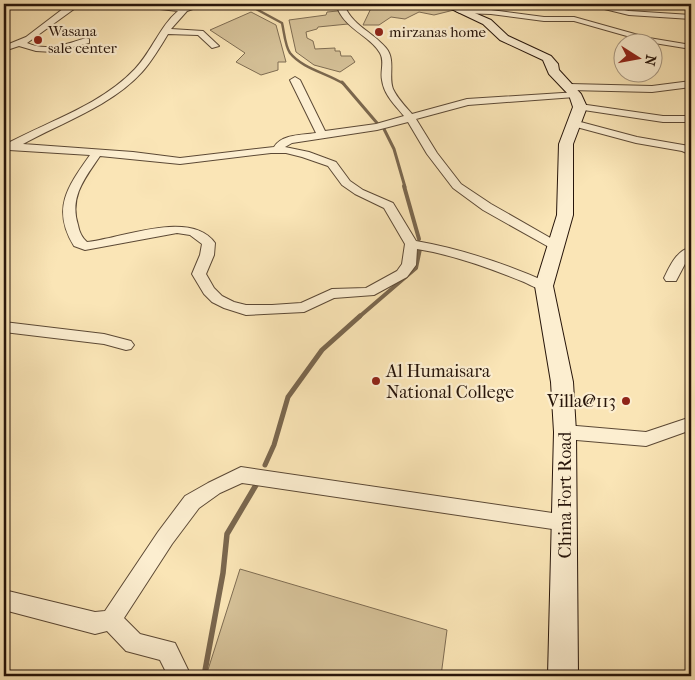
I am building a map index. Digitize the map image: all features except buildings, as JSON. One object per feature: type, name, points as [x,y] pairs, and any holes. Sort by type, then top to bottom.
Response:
[{"type":"street","points":[[4,49],[29,39],[71,7],[84,4]]},
{"type":"street","points":[[133,4],[186,9],[203,4]]},
{"type":"street","points":[[340,4],[343,13],[352,23],[383,50],[387,60],[386,78],[389,92],[411,119],[432,154],[457,186],[487,207],[556,247]]},
{"type":"street","points":[[588,4],[630,13],[691,17]]},
{"type":"street","points":[[453,7],[544,19],[574,19],[648,40],[691,47]]},
{"type":"street","points":[[453,7],[487,22],[504,38],[547,58],[552,64],[553,71],[575,103],[636,140],[684,148],[691,152]]},
{"type":"street","points":[[6,147],[103,99],[114,91],[137,71],[166,31],[186,9]]},
{"type":"street","points":[[166,31],[200,33],[215,46]]},
{"type":"street","points":[[20,43],[29,48],[57,49],[86,41]]},
{"type":"street","points":[[295,80],[322,135]]},
{"type":"street","points":[[575,103],[691,84]]},
{"type":"street","points":[[277,150],[281,144],[289,140],[377,127],[466,102],[575,103],[651,116],[691,119]]},
{"type":"street","name":"China Fort Road","points":[[563,676],[566,523],[565,432],[562,382],[544,286],[564,215],[566,144],[575,103]]},
{"type":"street","points":[[6,147],[133,155],[180,161],[277,150],[305,154],[332,164],[346,183],[359,192],[389,206],[411,244],[409,265],[402,274],[369,292],[332,294],[304,307],[246,310],[217,299],[209,291],[199,274],[210,243],[201,234],[191,229],[177,229],[94,245],[85,246],[79,243],[68,217],[71,193],[96,154]]},
{"type":"street","points":[[411,244],[429,247],[519,274],[544,286]]},
{"type":"street","points":[[671,278],[680,260],[691,251]]},
{"type":"street","points":[[4,327],[104,339],[126,345]]},
{"type":"street","points":[[565,432],[646,439],[691,423]]},
{"type":"street","points":[[4,600],[95,623],[111,620],[165,538],[192,502],[241,474],[566,523]]},
{"type":"street","points":[[111,620],[134,643],[167,651],[180,676]]},
{"type":"shaded area","points":[[373,4],[441,4],[454,10],[434,15],[419,12],[405,19],[391,17],[379,25],[363,25]]},
{"type":"shaded area","points":[[338,11],[348,24],[318,27],[306,32],[307,38],[313,41],[315,49],[335,48],[335,51],[340,51],[341,56],[351,56],[355,62],[340,72],[314,65],[296,52],[289,20],[326,15],[327,12]]},
{"type":"shaded area","points":[[251,12],[276,25],[286,62],[278,62],[278,70],[261,75],[236,62],[245,53],[210,30]]},
{"type":"shaded area","points":[[240,569],[447,630],[441,676],[206,676]]},
{"type":"waterway","points":[[247,4],[282,23],[287,46],[295,58],[308,67],[343,84]]},
{"type":"waterway","points":[[343,84],[377,123]]},
{"type":"waterway","points":[[384,129],[394,149],[405,187]]},
{"type":"waterway","points":[[404,186],[419,239]]},
{"type":"waterway","points":[[359,317],[416,268],[420,249]]},
{"type":"waterway","points":[[265,465],[274,445],[288,397],[322,350],[360,316]]},
{"type":"waterway","points":[[204,676],[223,573],[227,534],[256,485]]},
{"type":"place","name":"mirzanas home","points":[[379,32]]},
{"type":"place","name":"Wasana sale center","points":[[38,40]]},
{"type":"place","name":"Al Humaisara National College","points":[[376,381]]},
{"type":"place","name":"Villa@113","points":[[626,401]]}]
